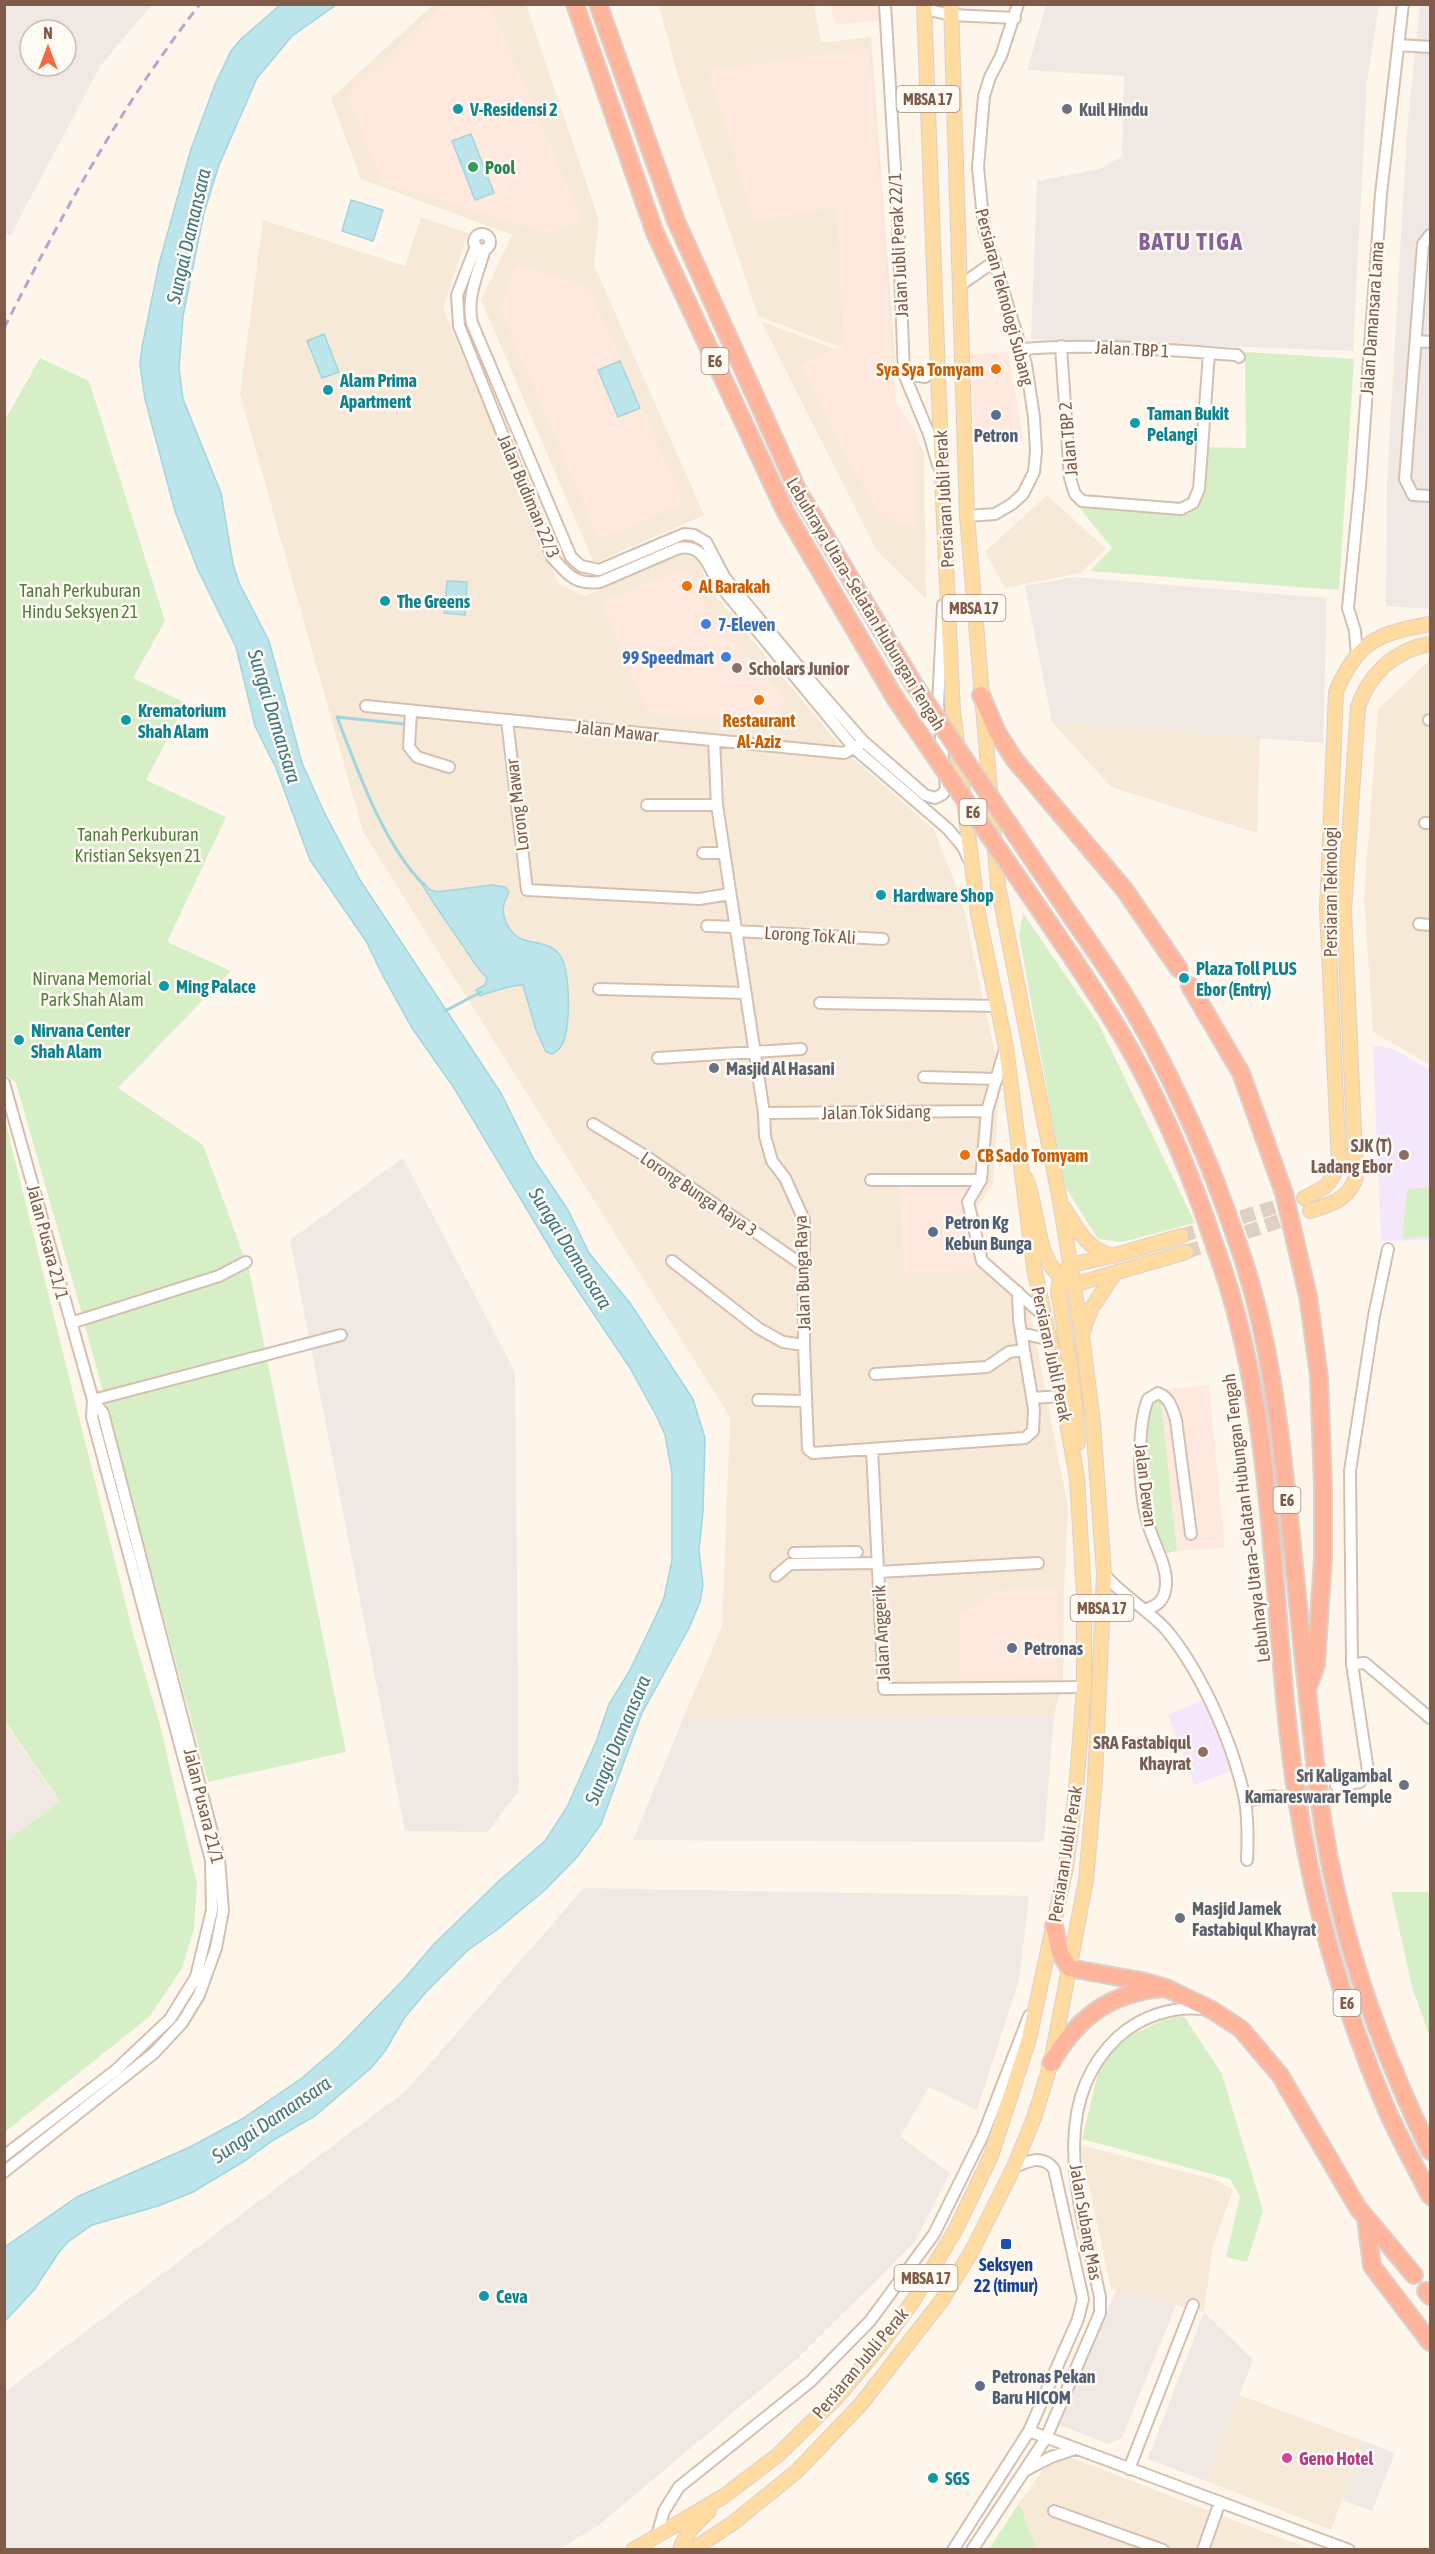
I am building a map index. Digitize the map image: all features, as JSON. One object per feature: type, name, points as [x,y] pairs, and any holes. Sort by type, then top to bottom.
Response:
[{"type":"highway","name":"Lebuhraya Utara–Selatan Hubungan Tengah","points":[[575,4],[651,222],[785,511],[895,698],[1106,1008],[1133,1054],[1171,1134],[1205,1217],[1230,1285],[1246,1351],[1262,1455],[1297,1799],[1321,1922],[1359,2040],[1387,2110],[1431,2196]]},
{"type":"highway","name":"Lebuhraya Utara–Selatan Hubungan Tengah","points":[[598,4],[676,221],[798,491],[915,686],[1123,992],[1174,1091],[1226,1210],[1238,1244],[1263,1335],[1280,1434],[1319,1797],[1340,1914],[1405,2100],[1431,2151]]},
{"type":"highway","points":[[981,695],[997,732],[1014,759],[1124,889],[1179,969]]},
{"type":"highway","points":[[1190,986],[1241,1073],[1284,1193],[1308,1296],[1319,1376],[1323,1546],[1316,1665],[1307,1689]]},
{"type":"highway","points":[[1054,1926],[1060,1953],[1069,1968],[1141,1981],[1166,1988],[1212,2010],[1241,2029],[1280,2075],[1366,2218],[1414,2275]]},
{"type":"highway","points":[[1051,2063],[1069,2034],[1096,2009],[1134,1994],[1166,1988]]},
{"type":"highway","points":[[1366,2218],[1372,2266],[1431,2342]]},
{"type":"main road","name":"Persiaran Jubli Perak","points":[[633,2550],[724,2496],[778,2455],[838,2396],[880,2346],[913,2301],[956,2229],[992,2156],[1029,2039],[1066,1867],[1075,1802],[1084,1687],[1084,1594],[1077,1478],[1034,1268],[1006,1047],[978,914],[953,711],[942,479],[928,6]]},
{"type":"main road","name":"Persiaran Jubli Perak","points":[[951,10],[967,516],[998,886],[1060,1201],[1070,1264]]},
{"type":"main road","name":"Persiaran Teknologi","points":[[1304,1198],[1324,1189],[1335,1176],[1339,1163],[1327,910],[1336,692],[1343,675],[1372,641],[1404,628],[1431,624]]},
{"type":"main road","name":"Persiaran Teknologi","points":[[1310,1211],[1332,1204],[1346,1194],[1353,1186],[1356,1176],[1344,910],[1358,707],[1363,693],[1377,673],[1394,657],[1418,646],[1431,644]]},
{"type":"main road","points":[[1019,1163],[1033,1195],[1045,1257],[1052,1270],[1067,1281],[1115,1273],[1186,1252]]},
{"type":"main road","points":[[1060,1201],[1078,1232],[1096,1249],[1112,1256]]},
{"type":"main road","points":[[1077,1478],[1078,1442],[1073,1383],[1058,1291],[1067,1281],[1070,1264],[1112,1256],[1181,1236]]},
{"type":"main road","points":[[1082,1336],[1091,1309],[1115,1273]]},
{"type":"main road","name":"Persiaran Jubli Perak","points":[[692,2550],[721,2531],[797,2471],[861,2404],[942,2300],[973,2249],[1014,2168],[1034,2118],[1051,2063],[1086,1880],[1095,1780],[1104,1574],[1093,1422],[1082,1336],[1067,1281]]},
{"type":"main road","points":[[680,2550],[682,2542],[691,2530],[724,2496]]},
{"type":"main road","points":[[708,2550],[721,2531]]},
{"type":"street","name":"Jalan Jubli Perak 22/1","points":[[885,4],[898,218],[903,368],[929,434],[942,479]]},
{"type":"street","name":"Persiaran Teknologi Subang","points":[[967,516],[995,514],[1012,504],[1023,494],[1034,472],[1036,451],[1034,417],[1023,349],[984,229],[978,167],[984,96],[1016,18],[1018,4]]},
{"type":"street","name":"Jalan Damansara Lama","points":[[1357,656],[1355,631],[1348,608],[1360,486],[1381,194],[1404,4]]},
{"type":"street","points":[[928,6],[1016,18]]},
{"type":"street","points":[[1399,45],[1431,47]]},
{"type":"street","points":[[1431,235],[1423,244],[1405,479],[1413,495],[1431,496]]},
{"type":"street","name":"Jalan Budiman 22/3","points":[[854,748],[718,583],[702,553],[696,548],[689,546],[679,548],[600,582],[589,584],[574,579],[552,557],[459,326],[457,296],[480,248],[469,310],[472,323],[571,556],[581,567],[599,570],[684,534],[694,535],[706,542],[725,578],[863,741],[925,795],[935,798],[943,794],[946,788],[938,705],[940,639],[947,559]]},
{"type":"street","points":[[959,286],[995,261]]},
{"type":"street","points":[[1416,341],[1431,342]]},
{"type":"street","name":"Jalan TBP 1","points":[[1023,349],[1061,346],[1209,353],[1239,357]]},
{"type":"street","name":"Jalan TBP 2","points":[[1061,346],[1070,478],[1075,494],[1082,501],[1181,509],[1193,503],[1199,489],[1209,353]]},
{"type":"street","points":[[903,368],[925,377],[938,365]]},
{"type":"street","points":[[1355,631],[1372,641]]},
{"type":"street","name":"Jalan Mawar","points":[[366,706],[844,753],[854,748]]},
{"type":"street","points":[[411,711],[409,747],[417,757],[449,766]]},
{"type":"street","name":"Lorong Mawar","points":[[507,720],[527,890],[699,899],[730,894]]},
{"type":"street","name":"Jalan Bunga Raya","points":[[714,740],[717,805],[764,1113],[765,1136],[772,1161],[785,1178],[804,1220],[804,1345],[808,1449],[813,1453],[1025,1438],[1033,1431],[1035,1423],[1021,1333],[1018,1292]]},
{"type":"street","points":[[863,741],[854,748],[948,829],[963,847],[975,875]]},
{"type":"street","points":[[647,805],[717,805]]},
{"type":"street","points":[[703,853],[724,854]]},
{"type":"street","name":"Lorong Tok Ali","points":[[707,926],[884,939]]},
{"type":"street","points":[[598,989],[746,993]]},
{"type":"street","points":[[820,1003],[999,1006]]},
{"type":"street","points":[[1006,1047],[987,1111],[981,1180],[968,1202],[982,1261],[1044,1316]]},
{"type":"street","points":[[658,1058],[801,1049]]},
{"type":"street","points":[[924,1077],[997,1078]]},
{"type":"street","name":"Jalan Pusara 21/1","points":[[4,1083],[93,1400],[92,1417],[211,1860],[212,1910],[196,1977],[170,2019],[116,2070],[4,2156]]},
{"type":"street","name":"Jalan Tok Sidang","points":[[764,1113],[987,1111]]},
{"type":"street","name":"Lorong Bunga Raya 3","points":[[593,1124],[647,1157],[804,1266]]},
{"type":"street","points":[[871,1180],[981,1180]]},
{"type":"street","points":[[1336,1786],[1360,1782],[1368,1771],[1352,1664],[1350,1471],[1374,1316],[1388,1250]]},
{"type":"street","points":[[672,1261],[758,1328],[783,1342],[804,1345]]},
{"type":"street","points":[[71,1323],[219,1276],[246,1262]]},
{"type":"street","points":[[1021,1333],[1050,1340]]},
{"type":"street","points":[[93,1400],[341,1335]]},
{"type":"street","points":[[875,1374],[987,1367],[1009,1352],[1024,1350]]},
{"type":"street","name":"Jalan Dewan","points":[[1144,1610],[1154,1607],[1163,1600],[1166,1587],[1166,1573],[1146,1513],[1139,1436],[1148,1399],[1158,1393],[1165,1396],[1176,1420],[1191,1534]]},
{"type":"street","points":[[1032,1398],[1062,1396]]},
{"type":"street","name":"Jalan Pusara 21/1","points":[[4,2172],[154,2053],[182,2023],[202,1985],[216,1948],[223,1911],[219,1859],[104,1413],[93,1400]]},
{"type":"street","points":[[758,1400],[805,1401]]},
{"type":"street","name":"Jalan Anggerik","points":[[872,1449],[884,1689],[1084,1687]]},
{"type":"street","points":[[776,1576],[790,1564],[840,1558],[857,1552]]},
{"type":"street","points":[[794,1553],[840,1558],[878,1568],[1038,1563]]},
{"type":"street","points":[[1104,1574],[1118,1591],[1168,1632],[1199,1681],[1223,1732],[1245,1801],[1247,1860]]},
{"type":"street","points":[[1352,1664],[1365,1663],[1431,1718]]},
{"type":"street","points":[[1245,1801],[1274,1796]]},
{"type":"street","points":[[657,2536],[664,2511],[679,2487],[811,2381],[870,2321],[934,2234],[983,2135],[1040,1988]]},
{"type":"street","name":"Jalan Subang Mas","points":[[972,2550],[1046,2438],[1100,2313],[1100,2297],[1074,2166],[1074,2135],[1080,2097],[1095,2061],[1132,2025],[1171,2010],[1187,2008],[1212,2010]]},
{"type":"street","name":"Jalan Subang Mas","points":[[953,2550],[1029,2431],[1078,2319],[1083,2299],[1054,2169],[1048,2162],[1040,2159],[1014,2168]]},
{"type":"street","points":[[1129,2469],[1193,2305]]},
{"type":"street","points":[[1044,2397],[1066,2388]]},
{"type":"street","points":[[1029,2431],[1220,2502],[1323,2545],[1349,2550]]},
{"type":"street","points":[[1023,2472],[1051,2457],[1075,2449]]},
{"type":"street","points":[[1203,2550],[1220,2502]]},
{"type":"street","points":[[1054,2511],[1163,2550]]},
{"type":"shaded area","points":[[4,5],[152,5],[101,65],[10,236],[4,231]]},
{"type":"shaded area","points":[[433,5],[526,5],[599,220],[594,265],[704,515],[594,563],[481,300],[512,235],[361,179],[331,98]]},
{"type":"shaded area","name":"V-Residensi 2","points":[[442,5],[491,5],[582,220],[550,234],[382,182],[347,95]]},
{"type":"shaded area","points":[[659,5],[814,5],[821,43],[871,37],[896,368],[758,316],[677,74]]},
{"type":"shaded area","points":[[830,5],[881,5],[882,20],[836,25]]},
{"type":"shaded area","points":[[1046,5],[1379,5],[1367,81],[1353,351],[1031,339],[1037,181],[1100,169],[1122,156],[1124,76],[1027,70]]},
{"type":"shaded area","points":[[1420,5],[1430,5],[1430,609],[1386,606],[1387,484],[1402,217],[1408,120]]},
{"type":"shaded area","points":[[869,48],[896,402],[918,436],[916,528],[894,520],[877,508],[849,463],[802,365],[843,344],[837,207],[757,221],[753,219],[709,74],[713,70]]},
{"type":"shaded area","points":[[421,217],[468,233],[443,308],[558,583],[585,596],[688,552],[697,558],[709,588],[842,748],[934,830],[962,901],[1000,1076],[993,1183],[977,1208],[989,1257],[1026,1290],[1068,1507],[1063,1680],[1054,1715],[683,1719],[722,1626],[730,1417],[363,832],[240,394],[263,220],[405,266]]},
{"type":"shaded area","points":[[521,265],[589,287],[681,496],[678,506],[608,536],[601,536],[596,532],[500,309],[515,269]]},
{"type":"shaded area","points":[[761,321],[890,370],[893,401],[924,452],[926,599],[877,551]]},
{"type":"shaded area","points":[[1008,352],[1023,439],[974,440],[971,354]]},
{"type":"shaded area","points":[[1047,495],[1106,549],[1080,573],[1005,588],[985,552]]},
{"type":"shaded area","points":[[682,569],[687,570],[714,618],[785,700],[779,718],[770,722],[653,714],[647,710],[604,609],[604,601]]},
{"type":"shaded area","points":[[1074,577],[1327,598],[1323,743],[1052,722],[1025,586]]},
{"type":"shaded area","points":[[1430,660],[1430,1065],[1373,1032],[1364,897],[1378,709]]},
{"type":"shaded area","points":[[1052,722],[1260,738],[1257,833],[1111,787]]},
{"type":"shaded area","name":"SJK (T) Ladang Ebor","points":[[1373,1045],[1393,1049],[1430,1070],[1430,1240],[1381,1241]]},
{"type":"shaded area","points":[[403,1158],[515,1372],[519,1790],[488,1832],[405,1831],[290,1240]]},
{"type":"shaded area","points":[[901,1182],[962,1182],[980,1270],[903,1273]]},
{"type":"shaded area","points":[[1209,1385],[1225,1548],[1177,1551],[1160,1390]]},
{"type":"shaded area","points":[[1057,1588],[1057,1678],[960,1679],[960,1614],[999,1590]]},
{"type":"shaded area","name":"SRA Fastabiqul Khayrat","points":[[1202,1700],[1219,1734],[1232,1771],[1194,1785],[1168,1715]]},
{"type":"shaded area","points":[[1054,1715],[1044,1842],[633,1840],[683,1719]]},
{"type":"shaded area","points":[[4,1721],[60,1803],[5,1842],[4,1842]]},
{"type":"shaded area","points":[[584,1888],[1029,1896],[1019,1980],[977,2110],[929,2087],[900,2137],[950,2173],[915,2242],[799,2357],[599,2525],[560,2549],[5,2549],[5,2392],[406,2091]]},
{"type":"shaded area","points":[[1080,2145],[1216,2180],[1233,2190],[1213,2246],[1204,2312],[1111,2288]]},
{"type":"shaded area","points":[[1117,2289],[1176,2305],[1122,2438],[1109,2444],[1057,2424]]},
{"type":"shaded area","points":[[1204,2312],[1253,2360],[1206,2481],[1148,2459]]},
{"type":"shaded area","points":[[1239,2395],[1363,2441],[1331,2530],[1206,2481]]},
{"type":"shaded area","points":[[1363,2441],[1395,2453],[1372,2511],[1342,2500]]},
{"type":"shaded area","points":[[1072,2458],[1312,2549],[1037,2549],[1019,2503],[1046,2466]]},
{"type":"green space","points":[[1245,352],[1354,359],[1339,590],[1090,571],[1112,548],[1078,506],[1188,514],[1205,495],[1202,447],[1246,448]]},
{"type":"green space","name":"Nirvana Memorial Park Shah Alam","points":[[40,358],[89,381],[165,621],[133,678],[186,703],[146,780],[226,817],[167,942],[231,971],[118,1088],[203,1145],[249,1270],[346,1752],[208,1782],[80,1307],[16,1083],[5,1074],[5,420]]},
{"type":"green space","points":[[1023,913],[1098,1023],[1195,1223],[1122,1242],[1098,1239],[1064,1185],[1019,935]]},
{"type":"green space","points":[[4,1116],[132,1630],[160,1725],[197,1884],[194,1929],[182,1968],[149,2017],[5,2132],[5,1842],[60,1802],[5,1721]]},
{"type":"green space","points":[[1430,1187],[1430,1237],[1402,1238],[1407,1190]]},
{"type":"green space","points":[[1161,1401],[1177,1551],[1167,1553],[1150,1515],[1141,1434],[1151,1402]]},
{"type":"green space","points":[[1391,1892],[1430,1892],[1430,2037],[1412,1987]]},
{"type":"green space","points":[[1184,2016],[1222,2074],[1263,2211],[1247,2262],[1226,2257],[1240,2197],[1230,2179],[1082,2139],[1100,2065],[1127,2037],[1163,2020]]},
{"type":"green space","points":[[1019,2503],[1037,2549],[989,2549]]},
{"type":"water","name":"Sungai Damansara","points":[[280,5],[336,5],[292,36],[257,78],[219,165],[204,213],[183,316],[179,368],[183,399],[221,493],[233,564],[239,583],[269,641],[302,763],[324,812],[360,880],[501,1093],[533,1158],[568,1210],[589,1253],[630,1303],[693,1399],[705,1438],[703,1511],[699,1550],[703,1585],[700,1602],[689,1628],[642,1713],[601,1824],[578,1856],[546,1889],[498,1929],[468,1950],[426,1992],[405,2017],[385,2051],[371,2068],[315,2116],[193,2192],[158,2206],[92,2225],[68,2242],[34,2290],[5,2321],[5,2247],[77,2197],[190,2147],[242,2119],[302,2078],[338,2047],[405,1978],[434,1944],[501,1879],[545,1841],[567,1807],[596,1742],[609,1704],[629,1672],[655,1618],[664,1598],[672,1560],[672,1473],[665,1435],[657,1417],[630,1368],[556,1258],[454,1088],[412,1028],[366,941],[310,860],[276,768],[255,726],[236,647],[198,570],[175,511],[145,399],[140,365],[142,347],[159,264],[190,152],[216,82],[231,51],[241,39]]},
{"type":"water","name":"Pool","points":[[471,134],[494,193],[475,200],[452,141]]},
{"type":"water","points":[[351,200],[383,210],[373,241],[342,231]]},
{"type":"water","points":[[324,334],[339,372],[322,378],[307,341]]},
{"type":"water","points":[[620,361],[640,408],[618,417],[598,370]]},
{"type":"water","points":[[447,581],[467,582],[465,615],[444,613]]},
{"type":"water","points":[[424,883],[429,889],[437,892],[492,885],[505,887],[509,892],[503,910],[511,931],[524,940],[553,948],[559,954],[566,971],[568,1009],[564,1040],[556,1052],[552,1054],[546,1052],[536,1030],[523,985],[480,996],[476,990],[485,985],[487,978],[476,966],[438,910],[422,884]]},
{"type":"waterway","points":[[404,724],[337,717],[384,828],[409,868],[424,885]]},
{"type":"waterway","points":[[445,1011],[481,992]]},
{"type":"tunnel","points":[[1181,1236],[1304,1198]]},
{"type":"tunnel","points":[[1186,1252],[1310,1211]]},
{"type":"tunnel","points":[[1274,1796],[1336,1786]]},
{"type":"railway","points":[[4,328],[48,243],[118,121],[200,4]]},
{"type":"place","name":"V-Residensi 2","points":[[458,109]]},
{"type":"place","name":"Kuil Hindu","points":[[1067,109]]},
{"type":"place","name":"Pool","points":[[473,167]]},
{"type":"place","name":"Sya Sya Tomyam","points":[[996,369]]},
{"type":"place","name":"Alam Prima Apartment","points":[[328,390]]},
{"type":"place","name":"Petron","points":[[996,415]]},
{"type":"place","name":"Taman Bukit Pelangi","points":[[1135,423]]},
{"type":"place","name":"Al Barakah","points":[[687,586]]},
{"type":"place","name":"The Greens","points":[[385,601]]},
{"type":"place","name":"7-Eleven","points":[[706,624]]},
{"type":"place","name":"99 Speedmart","points":[[726,657]]},
{"type":"place","name":"Scholars Junior","points":[[737,668]]},
{"type":"place","name":"Restaurant Al-Aziz","points":[[759,700]]},
{"type":"place","name":"Krematorium Shah Alam","points":[[126,720]]},
{"type":"place","name":"Hardware Shop","points":[[881,895]]},
{"type":"place","name":"Plaza Toll PLUS Ebor (Entry)","points":[[1184,978]]},
{"type":"place","name":"Ming Palace","points":[[164,986]]},
{"type":"place","name":"Nirvana Center Shah Alam","points":[[19,1040]]},
{"type":"place","name":"Masjid Al Hasani","points":[[714,1068]]},
{"type":"place","name":"CB Sado Tomyam","points":[[965,1155]]},
{"type":"place","name":"SJK (T) Ladang Ebor","points":[[1404,1155]]},
{"type":"place","name":"Petron Kg Kebun Bunga","points":[[933,1232]]},
{"type":"place","name":"Petronas","points":[[1012,1648]]},
{"type":"place","name":"SRA Fastabiqul Khayrat","points":[[1203,1752]]},
{"type":"place","name":"Sri Kaligambal Kamareswarar Temple","points":[[1404,1785]]},
{"type":"place","name":"Masjid Jamek Fastabiqul Khayrat","points":[[1180,1918]]},
{"type":"place","name":"Seksyen 22 (timur)","points":[[1006,2244]]},
{"type":"place","name":"Ceva","points":[[484,2296]]},
{"type":"place","name":"Petronas Pekan Baru HICOM","points":[[980,2386]]},
{"type":"place","name":"Geno Hotel","points":[[1287,2458]]},
{"type":"place","name":"SGS","points":[[933,2478]]},
{"type":"district","name":"BATU TIGA","points":[[1191,241]]},
{"type":"park label","name":"Tanah Perkuburan Hindu Seksyen 21","points":[[80,600]]},
{"type":"park label","name":"Tanah Perkuburan Kristian Seksyen 21","points":[[138,844]]}]
